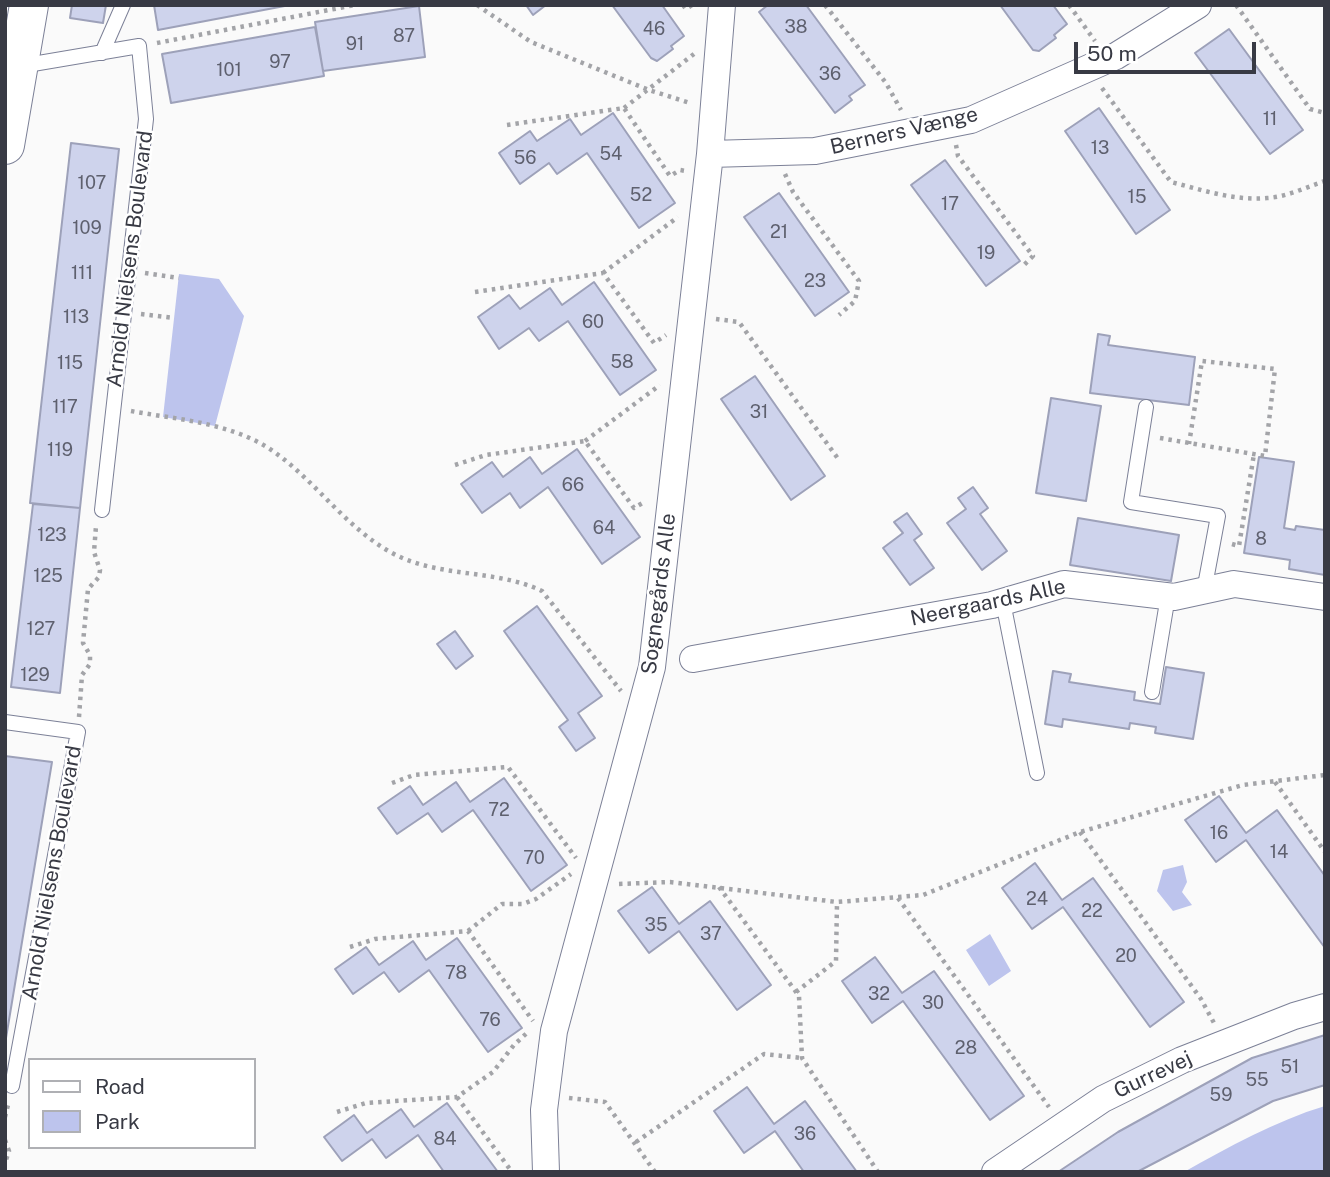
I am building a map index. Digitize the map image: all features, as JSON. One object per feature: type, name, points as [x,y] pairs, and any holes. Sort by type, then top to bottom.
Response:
[{"type":"street","points":[[5,145],[29,5]]},
{"type":"street","name":"Sognegårds Alle","points":[[546,1172],[546,1096],[554,1031],[591,874],[652,667],[709,164],[722,5]]},
{"type":"street","name":"Berners Vænge","points":[[709,164],[782,152],[815,151],[971,120],[1098,64],[1198,5]]},
{"type":"street","name":"Neergaards Alle","points":[[693,659],[1003,602],[1064,584],[1174,597],[1234,584],[1325,597]]},
{"type":"street","name":"Gurrevej","points":[[995,1172],[1102,1099],[1182,1060],[1294,1016],[1325,1007]]},
{"type":"lane","points":[[102,53],[122,5]]},
{"type":"lane","points":[[18,66],[139,46]]},
{"type":"lane","name":"Arnold Nielsens Boulevard","points":[[102,510],[146,119],[139,46]]},
{"type":"lane","points":[[1146,407],[1131,502],[1218,516],[1204,591]]},
{"type":"lane","points":[[1152,692],[1168,596]]},
{"type":"lane","points":[[1003,602],[1037,773]]},
{"type":"lane","name":"Arnold Nielsens Boulevard","points":[[5,722],[78,732],[12,1086]]},
{"type":"path","points":[[139,46],[355,5]]},
{"type":"path","points":[[477,5],[531,42],[649,90],[714,110]]},
{"type":"path","points":[[683,5],[686,9],[692,5]]},
{"type":"path","points":[[825,5],[886,83],[915,131]]},
{"type":"path","points":[[1069,5],[1098,64],[1171,182],[1231,197],[1267,198],[1286,195],[1325,181]]},
{"type":"path","points":[[1236,5],[1310,109],[1325,113]]},
{"type":"path","points":[[507,125],[624,108],[720,35]]},
{"type":"path","points":[[624,108],[670,176],[680,170],[709,164]]},
{"type":"path","points":[[951,124],[958,156],[1033,256],[1024,265]]},
{"type":"path","points":[[782,152],[785,175],[793,192],[859,281],[855,301],[839,316]]},
{"type":"path","points":[[475,292],[603,273],[687,210],[696,207],[704,209]]},
{"type":"path","points":[[128,271],[179,278]]},
{"type":"path","points":[[603,273],[654,343],[691,321],[714,318],[739,321],[839,460]]},
{"type":"path","points":[[124,312],[174,318]]},
{"type":"path","points":[[1142,435],[1189,444],[1265,456],[1275,369],[1202,361],[1189,444]]},
{"type":"path","points":[[455,465],[486,456],[585,441],[665,379],[685,374]]},
{"type":"path","points":[[113,408],[215,426],[246,436],[279,455],[378,545],[394,554],[438,568],[524,582],[542,591],[639,715]]},
{"type":"path","points":[[585,441],[634,508],[663,490],[672,491]]},
{"type":"path","points":[[1213,541],[1239,546],[1254,454]]},
{"type":"path","points":[[78,732],[82,675],[90,664],[90,655],[83,643],[88,589],[99,577],[99,563],[94,552],[97,514],[102,510]]},
{"type":"path","points":[[392,783],[414,775],[508,767],[591,874]]},
{"type":"path","points":[[350,947],[375,939],[468,931],[502,904],[523,904],[591,874],[837,902],[923,895],[1080,832],[1243,785],[1325,775]]},
{"type":"path","points":[[1275,782],[1325,852]]},
{"type":"path","points":[[1080,832],[1201,999],[1224,1043]]},
{"type":"path","points":[[719,887],[799,996],[802,1058],[878,1172]]},
{"type":"path","points":[[898,897],[1063,1126]]},
{"type":"path","points":[[796,992],[836,961],[837,902]]},
{"type":"path","points":[[337,1112],[366,1103],[457,1097],[493,1072],[514,1045],[535,1025],[468,931]]},
{"type":"path","points":[[636,1142],[764,1054],[802,1058]]},
{"type":"path","points":[[546,1096],[605,1102],[655,1172]]},
{"type":"path","points":[[457,1097],[512,1172]]},
{"type":"path","points":[[5,1140],[9,1151],[5,1163]]},
{"type":"green space","points":[[179,274],[219,279],[244,316],[215,426],[163,417]]},
{"type":"green space","points":[[1183,865],[1187,882],[1182,892],[1192,905],[1173,911],[1157,891],[1163,870]]},
{"type":"green space","points":[[990,934],[1011,971],[989,986],[966,950]]},
{"type":"green space","points":[[1325,1106],[1325,1172],[1184,1172],[1270,1127]]},
{"type":"building","points":[[72,5],[106,5],[103,23],[70,18]]},
{"type":"building","points":[[154,5],[290,5],[158,30]]},
{"type":"building","points":[[526,5],[546,5],[533,15]]},
{"type":"building","points":[[612,5],[662,5],[684,36],[657,61],[651,58]]},
{"type":"building","points":[[768,5],[806,5],[865,85],[849,96],[852,100],[835,113],[759,12]]},
{"type":"building","points":[[1000,5],[1053,5],[1067,24],[1054,35],[1056,38],[1039,51],[1033,50]]},
{"type":"building","points":[[419,6],[425,57],[323,71],[315,22]]},
{"type":"building","points":[[315,27],[324,76],[171,103],[162,54]]},
{"type":"building","points":[[1229,29],[1303,130],[1270,154],[1195,53]]},
{"type":"building","points":[[1099,108],[1170,210],[1136,234],[1065,131]]},
{"type":"building","points":[[613,113],[675,203],[639,228],[587,153],[557,174],[549,163],[520,184],[499,153],[530,131],[537,141],[570,119],[581,135]]},
{"type":"building","points":[[71,143],[119,149],[80,508],[30,503]]},
{"type":"building","points":[[945,160],[1020,261],[986,286],[911,185]]},
{"type":"building","points":[[779,193],[849,292],[815,316],[744,217]]},
{"type":"building","points":[[594,282],[656,370],[620,395],[568,321],[539,341],[529,328],[499,349],[478,317],[509,295],[520,309],[550,288],[562,305]]},
{"type":"building","points":[[1098,334],[1110,336],[1108,345],[1195,357],[1189,405],[1090,393]]},
{"type":"building","points":[[755,376],[825,476],[791,500],[721,399]]},
{"type":"building","points":[[1051,398],[1101,406],[1086,501],[1036,493]]},
{"type":"building","points":[[577,449],[640,537],[602,564],[548,487],[520,508],[510,493],[482,513],[461,484],[492,462],[503,477],[530,457],[542,474]]},
{"type":"building","points":[[1259,457],[1294,462],[1284,528],[1295,530],[1296,526],[1325,530],[1325,575],[1289,569],[1290,560],[1244,553]]},
{"type":"building","points":[[973,487],[988,508],[980,514],[1007,551],[982,570],[947,523],[966,509],[958,498]]},
{"type":"building","points":[[33,504],[80,508],[60,693],[11,687]]},
{"type":"building","points":[[907,513],[922,534],[914,540],[934,568],[910,585],[883,548],[903,533],[894,522]]},
{"type":"building","points":[[1078,518],[1179,535],[1171,581],[1070,565]]},
{"type":"building","points":[[537,606],[602,696],[578,713],[595,738],[576,751],[559,727],[568,720],[504,631]]},
{"type":"building","points":[[455,631],[473,656],[456,669],[437,644]]},
{"type":"building","points":[[1166,667],[1204,673],[1193,739],[1155,733],[1156,727],[1130,723],[1129,729],[1063,719],[1062,727],[1045,724],[1053,671],[1071,674],[1069,682],[1135,692],[1134,700],[1160,704]]},
{"type":"building","points":[[5,756],[52,762],[5,1044]]},
{"type":"building","points":[[504,778],[567,865],[531,891],[473,810],[442,832],[428,813],[397,834],[378,808],[410,786],[423,805],[456,782],[470,802]]},
{"type":"building","points":[[1219,796],[1246,833],[1277,810],[1325,876],[1325,948],[1246,840],[1216,862],[1185,820]]},
{"type":"building","points":[[1035,863],[1062,900],[1093,878],[1184,1002],[1150,1027],[1063,907],[1032,929],[1002,888]]},
{"type":"building","points":[[652,887],[679,924],[710,901],[771,985],[737,1010],[679,931],[649,953],[618,911]]},
{"type":"building","points":[[457,938],[522,1028],[488,1052],[429,970],[399,992],[384,972],[353,994],[335,969],[366,947],[379,965],[413,941],[426,960]]},
{"type":"building","points":[[875,957],[902,993],[934,971],[1024,1096],[990,1120],[903,1001],[872,1023],[842,981]]},
{"type":"building","points":[[1325,1035],[1325,1085],[1273,1101],[1137,1172],[1058,1172],[1118,1132],[1252,1058]]},
{"type":"building","points":[[747,1087],[774,1124],[805,1101],[857,1172],[804,1172],[775,1131],[744,1153],[714,1111]]},
{"type":"building","points":[[447,1103],[498,1172],[444,1172],[418,1135],[386,1158],[372,1139],[342,1161],[324,1137],[354,1115],[367,1133],[401,1109],[414,1127]]}]
